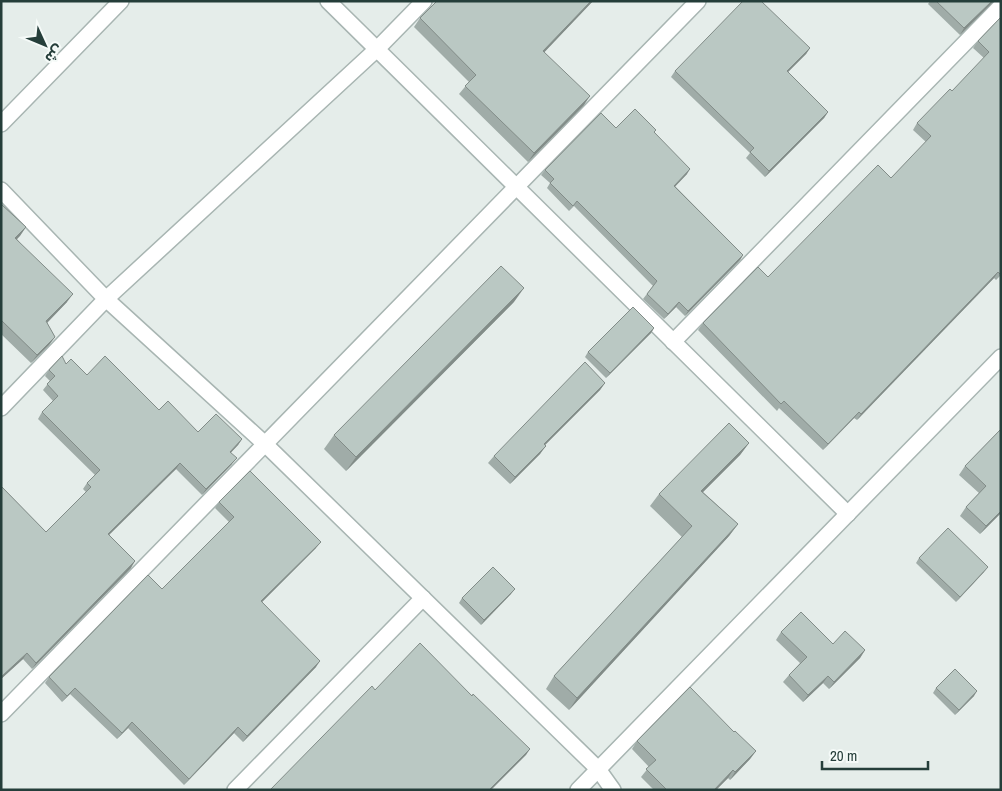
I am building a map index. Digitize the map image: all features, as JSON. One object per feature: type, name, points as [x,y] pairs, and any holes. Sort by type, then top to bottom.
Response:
[{"type":"street","points":[[1,124],[121,1]]},
{"type":"street","points":[[328,1],[848,514]]},
{"type":"street","points":[[1,408],[106,299],[377,49],[424,1]]},
{"type":"street","points":[[1,714],[698,1]]},
{"type":"street","points":[[673,342],[1001,6]]},
{"type":"street","points":[[1,190],[106,299],[265,444],[598,769],[613,790]]},
{"type":"street","points":[[578,790],[1001,357]]},
{"type":"street","points":[[236,790],[423,598]]},
{"type":"street","points":[[598,769],[606,790]]},
{"type":"building","points":[[437,1],[591,1],[543,51],[590,96],[534,153],[465,86],[476,75],[420,18]]},
{"type":"building","points":[[743,1],[761,1],[810,48],[787,71],[828,112],[769,171],[750,152],[754,148],[675,71]]},
{"type":"building","points":[[936,1],[992,1],[964,28]]},
{"type":"building","points":[[1001,17],[1001,273],[998,272],[861,414],[859,412],[828,444],[784,401],[781,404],[703,323],[758,267],[768,277],[878,165],[891,178],[931,136],[917,123],[950,89],[952,91],[989,52],[978,41]]},
{"type":"building","points":[[635,109],[656,130],[654,132],[690,169],[674,186],[743,255],[688,311],[679,302],[668,314],[647,294],[657,281],[577,201],[573,206],[550,183],[554,179],[545,170],[601,113],[616,128]]},
{"type":"building","points":[[1,204],[26,227],[15,238],[73,294],[46,321],[55,337],[37,355],[1,320]]},
{"type":"building","points":[[501,266],[524,288],[356,457],[334,435]]},
{"type":"building","points":[[633,307],[654,328],[610,373],[588,352]]},
{"type":"building","points":[[62,356],[66,364],[71,359],[87,375],[105,356],[159,410],[168,401],[198,432],[216,414],[242,439],[230,452],[237,458],[206,489],[180,463],[108,534],[135,561],[36,663],[27,653],[1,677],[1,486],[46,532],[91,487],[87,483],[100,470],[42,412],[58,396],[47,384],[55,376],[49,370]]},
{"type":"building","points":[[585,362],[605,383],[544,444],[546,446],[515,477],[494,456]]},
{"type":"building","points":[[729,423],[749,443],[701,491],[738,524],[577,698],[554,676],[692,526],[659,494]]},
{"type":"building","points":[[1001,429],[1001,511],[986,526],[966,507],[986,486],[965,466]]},
{"type":"building","points":[[250,471],[321,542],[261,601],[320,661],[247,736],[238,727],[189,779],[132,722],[122,733],[75,688],[67,696],[49,677],[148,575],[162,589],[234,517],[219,502]]},
{"type":"building","points":[[948,528],[988,567],[960,597],[919,558]]},
{"type":"building","points":[[493,567],[515,589],[484,620],[462,598]]},
{"type":"building","points":[[801,612],[833,644],[845,631],[865,650],[834,682],[828,676],[808,695],[789,675],[807,657],[781,632]]},
{"type":"building","points":[[420,643],[472,696],[473,694],[530,749],[489,790],[270,790],[372,686],[375,690]]},
{"type":"building","points":[[955,669],[977,691],[959,710],[936,688]]},
{"type":"building","points":[[690,687],[734,732],[756,751],[735,772],[733,770],[714,790],[667,790],[646,769],[656,760],[637,741]]}]
